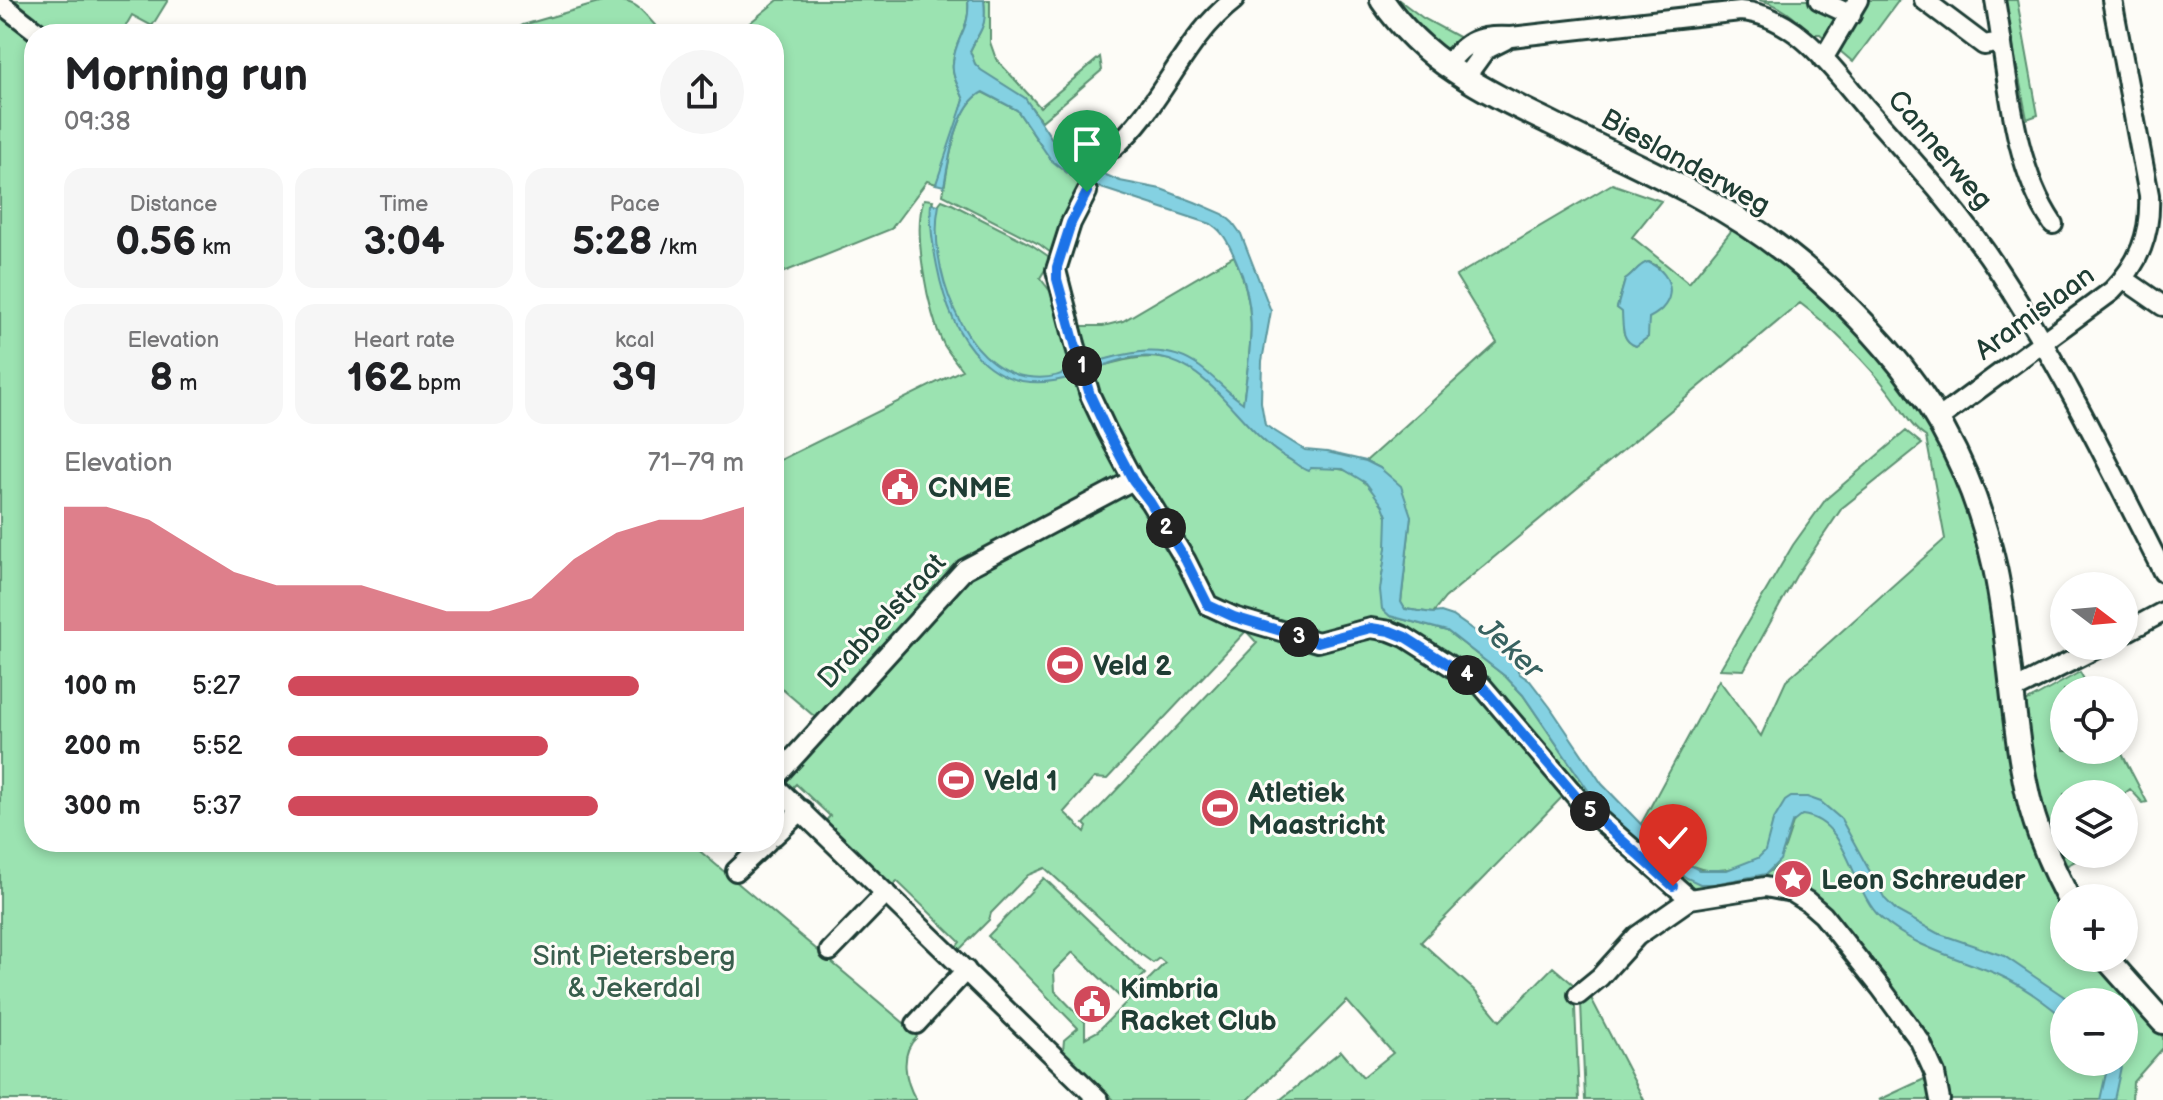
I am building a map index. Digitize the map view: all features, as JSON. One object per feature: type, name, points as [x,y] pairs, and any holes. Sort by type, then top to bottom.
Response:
[{"type":"main road","points":[[1382,0],[1408,32],[1455,72]]},
{"type":"main road","name":"Bieslanderweg","points":[[1455,72],[1700,197],[1763,236],[1806,269],[1862,321],[1904,371],[1938,419],[1967,478],[1990,548],[2031,808],[2040,837],[2062,884]]},
{"type":"main road","points":[[2118,972],[2163,1022]]},
{"type":"street","points":[[1113,148],[1135,126],[1215,14],[1234,0]]},
{"type":"street","points":[[1819,0],[1854,8],[1823,59]]},
{"type":"street","points":[[1924,0],[1984,45],[2002,42]]},
{"type":"street","points":[[1995,0],[2021,151],[2042,208],[2053,224]]},
{"type":"street","name":"Aramislaan","points":[[1938,419],[2112,291],[2137,259],[2145,240],[2149,203],[2112,0]]},
{"type":"street","points":[[0,3],[27,24]]},
{"type":"street","name":"Cannerweg","points":[[1455,72],[1485,50],[1511,37],[1748,11],[1779,21],[1823,59],[1967,226],[1999,271],[2043,344],[2163,572]]},
{"type":"street","points":[[1087,192],[1071,223],[1058,261],[1057,276],[1090,395],[1133,480],[1211,607],[1318,642],[1375,628],[1390,631],[1418,645],[1482,686],[1585,807],[1690,899]]},
{"type":"street","points":[[2124,279],[2163,306]]},
{"type":"street","name":"Drabbelstraat","points":[[784,768],[965,569],[1133,480]]},
{"type":"street","points":[[2138,625],[2163,612]]},
{"type":"street","points":[[2012,691],[2073,660]]},
{"type":"street","points":[[784,794],[1099,1100]]},
{"type":"street","points":[[784,827],[802,810]]},
{"type":"street","points":[[736,871],[756,852]]},
{"type":"street","points":[[1578,995],[1600,977],[1637,936],[1690,899],[1765,887],[1792,892],[1823,915],[1920,1041],[1935,1074],[1940,1100]]},
{"type":"street","points":[[830,951],[886,893]]},
{"type":"street","points":[[916,1024],[966,970]]},
{"type":"green space","points":[[10,0],[168,0],[153,24],[132,15],[127,24],[41,24]]},
{"type":"green space","points":[[609,0],[635,5],[654,24],[526,24]]},
{"type":"green space","points":[[778,0],[968,0],[965,26],[954,54],[953,68],[964,100],[936,184],[927,181],[891,229],[784,272],[784,24],[748,24]]},
{"type":"green space","points":[[984,0],[990,0],[990,42],[996,59],[1040,107],[1100,57],[1102,70],[1042,121],[1024,98],[975,64],[970,51],[984,22]]},
{"type":"green space","points":[[1399,0],[1423,18],[1462,39],[1450,49],[1436,46],[1395,3]]},
{"type":"green space","points":[[1759,0],[1899,0],[1853,62],[1820,34],[1812,34],[1781,9]]},
{"type":"green space","points":[[2004,0],[2017,0],[2038,115],[2027,119]]},
{"type":"green space","name":"Sint Pietersberg & Jekerdal","points":[[0,8],[24,27],[24,852],[701,852],[917,1037],[906,1059],[909,1084],[916,1100],[0,1100]]},
{"type":"green space","points":[[982,92],[1017,110],[1040,144],[1071,176],[1086,183],[1055,256],[1039,244],[943,195],[959,123],[973,99]]},
{"type":"green space","points":[[1612,184],[1661,201],[1632,237],[1689,283],[1732,230],[1705,212],[1712,210],[1798,272],[1894,364],[1968,494],[2053,884],[2050,884],[2050,972],[2104,972],[2117,988],[2050,988],[2050,1076],[2138,1076],[2138,1011],[2163,1037],[2163,1048],[2133,1082],[2132,1100],[1879,1100],[1933,1075],[1826,924],[1781,893],[1694,894],[1594,812],[1494,692],[1401,631],[1323,639],[1216,606],[1101,411],[1074,326],[1103,326],[1123,321],[1234,256],[1250,312],[1250,347],[1243,404],[1190,363],[1160,352],[1121,356],[1093,363],[1094,368],[1146,357],[1177,362],[1206,380],[1267,444],[1281,454],[1303,465],[1346,471],[1359,478],[1376,495],[1387,516],[1388,536],[1381,588],[1383,609],[1390,616],[1447,631],[1506,677],[1523,695],[1599,806],[1687,878],[1714,884],[1766,874],[1774,868],[1785,847],[1794,820],[1773,821],[1763,855],[1745,865],[1722,870],[1708,870],[1684,862],[1641,824],[1719,680],[1761,736],[1786,681],[1945,539],[1926,437],[1911,423],[1860,358],[1800,303],[1445,598],[1433,613],[1405,609],[1401,603],[1411,516],[1380,468],[1366,461],[1497,343],[1456,276]],"holes":[[[1649,262],[1659,267],[1647,327],[1648,337],[1636,346],[1625,337],[1623,312],[1617,308],[1625,280]]]},
{"type":"green space","points":[[924,199],[933,200],[932,204],[938,205],[942,200],[1048,256],[1048,265],[1040,278],[1061,305],[1123,478],[981,552],[821,722],[784,691],[784,458],[962,370],[944,345],[932,314],[921,251]]},
{"type":"green space","points":[[1906,431],[1922,444],[1842,508],[1796,576],[1744,670],[1720,669],[1793,545],[1826,499]]},
{"type":"green space","points":[[1126,490],[1138,496],[1197,592],[1312,645],[1376,631],[1477,686],[1569,790],[1421,942],[1474,990],[1500,1021],[1553,967],[1574,985],[1579,1100],[1280,1100],[1341,1051],[1363,1077],[1393,1053],[1347,1001],[1248,1100],[1114,1100],[1063,1051],[1064,1040],[1078,1028],[988,936],[1044,878],[1145,974],[1121,998],[1073,952],[1054,971],[1055,991],[1085,1022],[1085,1038],[1098,1031],[1165,963],[1159,958],[1153,963],[1135,950],[1045,868],[1028,875],[959,950],[956,947],[960,942],[897,881],[891,886],[824,823],[830,816],[796,784],[789,791],[784,782],[785,776],[957,582]],"holes":[[[1246,631],[1257,643],[1084,824],[1087,827],[1085,832],[1064,812],[1094,778],[1107,779]]]},
{"type":"green space","points":[[2050,689],[2050,764],[2127,764],[2136,780],[2050,780],[2050,830],[2038,787],[2024,703]]},
{"type":"green space","points":[[2138,785],[2147,802],[2143,803],[2138,798]]},
{"type":"green space","points":[[1591,998],[1644,1100],[1585,1100],[1581,1002]]},
{"type":"water","points":[[968,0],[984,0],[984,23],[970,51],[975,64],[1025,98],[1064,157],[1120,181],[1161,189],[1195,202],[1223,214],[1233,223],[1241,234],[1271,311],[1262,361],[1261,402],[1265,425],[1305,450],[1366,461],[1380,468],[1401,486],[1411,516],[1401,602],[1405,609],[1453,616],[1505,652],[1550,707],[1602,784],[1665,849],[1699,870],[1727,870],[1758,858],[1765,851],[1773,821],[1785,801],[1791,797],[1807,797],[1821,802],[1841,819],[1885,899],[1897,911],[1937,933],[2004,956],[2051,988],[2050,1007],[1997,974],[1907,937],[1881,918],[1871,906],[1840,843],[1830,829],[1818,820],[1802,815],[1792,823],[1780,860],[1766,874],[1714,884],[1700,884],[1687,878],[1599,806],[1523,695],[1506,677],[1447,631],[1390,616],[1382,609],[1380,590],[1387,516],[1366,483],[1343,469],[1311,468],[1308,471],[1302,468],[1268,444],[1216,391],[1179,363],[1156,357],[1130,358],[1094,369],[1092,363],[1120,355],[1148,352],[1174,354],[1200,367],[1243,403],[1251,330],[1243,278],[1226,240],[1211,224],[1071,176],[1051,160],[1017,110],[983,92],[966,109],[960,121],[944,186],[936,184],[964,100],[953,68],[954,54],[968,10]]},
{"type":"water","points":[[931,204],[939,205],[939,255],[945,283],[954,310],[968,335],[985,355],[1005,370],[1040,378],[1071,369],[1074,376],[1045,382],[1020,380],[998,372],[980,358],[965,340],[953,317],[937,266]]},
{"type":"water","points":[[1648,262],[1664,274],[1670,290],[1669,298],[1649,318],[1648,337],[1636,346],[1625,337],[1622,312],[1617,308],[1625,280]]},
{"type":"water","points":[[2105,1076],[2119,1076],[2114,1100],[2100,1100]]},
{"type":"place","name":"CNME","points":[[900,487]]},
{"type":"place","name":"Veld 2","points":[[1065,665]]},
{"type":"place","name":"Veld 1","points":[[956,780]]},
{"type":"place","name":"Atletiek Maastricht","points":[[1220,808]]},
{"type":"place","name":"Leon Schreuder","points":[[1793,879]]},
{"type":"place","name":"Kimbria Racket Club","points":[[1092,1004]]},
{"type":"route","points":[[1087,192],[1071,223],[1056,273],[1075,344],[1090,395],[1107,431],[1133,480],[1186,561],[1208,605],[1234,617],[1318,642],[1371,628],[1405,637],[1482,686],[1585,807],[1673,886]]},
{"type":"water label","name":"Jeker","points":[[1511,648]]}]
